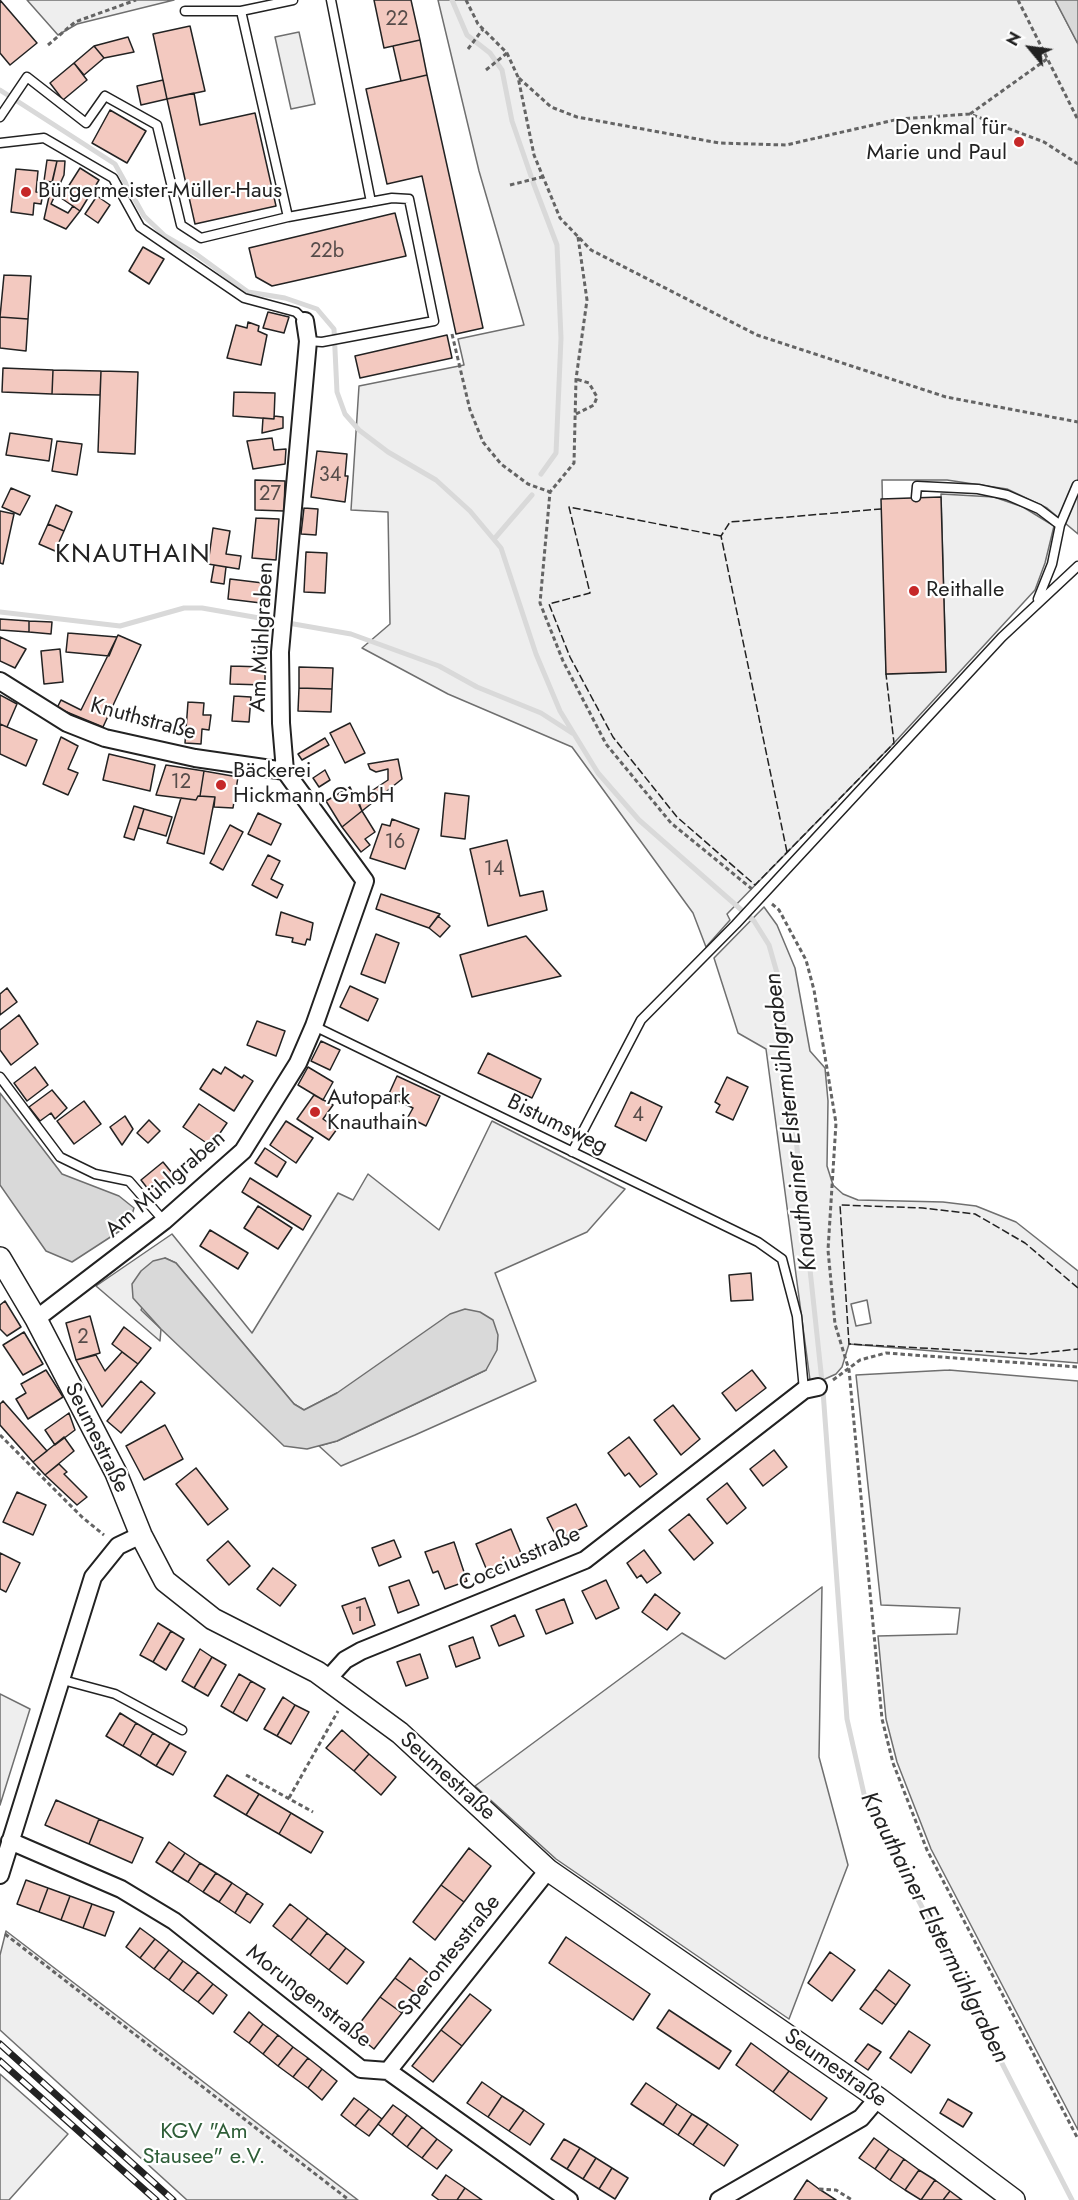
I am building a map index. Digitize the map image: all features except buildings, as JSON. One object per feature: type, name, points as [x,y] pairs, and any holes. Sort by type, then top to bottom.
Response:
[{"type":"street","name":"Am Mühlgraben","points":[[36,1319],[164,1221],[243,1151],[298,1063],[314,1026],[365,881],[285,771],[280,723],[282,636],[315,342],[305,321]]},
{"type":"street","name":"Knuthstraße","points":[[0,681],[67,723],[105,738],[195,758],[285,771]]},
{"type":"street","name":"Seumestraße","points":[[0,1258],[36,1319],[116,1473],[141,1535],[165,1581],[213,1619],[327,1680],[348,1695],[400,1733],[548,1870],[878,2098],[1014,2200]]},
{"type":"street","name":"Cocciusstraße","points":[[327,1680],[345,1660],[361,1651],[585,1560],[811,1389]]},
{"type":"street","points":[[0,1875],[59,1679],[93,1577],[118,1546],[141,1535]]},
{"type":"street","name":"Morungenstraße","points":[[10,1841],[121,1889],[174,1921],[362,2069],[388,2071],[569,2200]]},
{"type":"street","name":"Sperontesstraße","points":[[388,2071],[548,1870]]},
{"type":"street","points":[[719,2200],[861,2118],[878,2098]]},
{"type":"lane","points":[[185,11],[241,11],[293,0]]},
{"type":"lane","points":[[331,0],[371,202]]},
{"type":"lane","points":[[241,11],[288,217]]},
{"type":"lane","points":[[0,117],[27,77],[86,123],[105,96],[157,125],[181,225],[201,238],[288,217],[392,198],[409,199],[434,321],[315,342]]},
{"type":"lane","name":"Am Mühlgraben","points":[[0,143],[44,138],[113,178],[140,227],[244,298],[296,312],[305,321]]},
{"type":"lane","points":[[1037,602],[1052,564],[1060,525],[1077,485]]},
{"type":"lane","points":[[916,497],[917,486],[978,489],[1007,495],[1039,509],[1060,525]]},
{"type":"lane","points":[[572,1152],[641,1020],[736,924],[1037,602],[1078,566]]},
{"type":"lane","name":"Bistumsweg","points":[[314,1026],[758,1242],[782,1259]]},
{"type":"lane","points":[[0,1077],[60,1157],[95,1174],[129,1181],[164,1221]]},
{"type":"lane","name":"Cocciusstraße","points":[[782,1259],[797,1316],[811,1389]]},
{"type":"lane","points":[[59,1679],[115,1694],[182,1730]]},
{"type":"path","points":[[48,45],[75,22],[136,0]]},
{"type":"path","points":[[466,0],[470,12],[482,30],[506,53],[518,77],[534,155],[560,218],[591,250],[757,335],[945,397],[1078,422]]},
{"type":"path","points":[[1018,0],[1078,120]]},
{"type":"path","points":[[468,49],[482,30]]},
{"type":"path","points":[[486,70],[506,53]]},
{"type":"path","points":[[970,114],[1047,59]]},
{"type":"path","points":[[518,77],[551,107],[577,117],[719,143],[786,144],[899,119],[970,114],[1044,142],[1078,164]]},
{"type":"path","points":[[510,185],[542,177]]},
{"type":"path","points":[[578,237],[586,300],[576,379],[574,463],[550,492],[540,603],[563,661],[606,744],[671,823],[759,899],[779,910],[806,960],[814,990],[836,1123],[828,1250],[836,1324],[849,1370],[882,1719],[893,1763],[927,1850],[1078,2139]]},
{"type":"path","points":[[452,334],[470,410],[483,442],[501,464],[528,484],[550,492]]},
{"type":"path","points":[[576,379],[589,383],[597,396],[594,405],[576,414]]},
{"type":"path","points":[[837,1378],[860,1359],[885,1353],[1078,1367]]},
{"type":"path","points":[[0,1435],[82,1517],[118,1546]]},
{"type":"path","points":[[289,1798],[348,1695]]},
{"type":"path","points":[[246,1775],[313,1812]]},
{"type":"path","points":[[5,1934],[349,2200]]},
{"type":"path","points":[[819,2188],[836,2190],[852,2200]]},
{"type":"green space","points":[[27,0],[174,0],[77,24],[58,35]]},
{"type":"green space","points":[[438,0],[1055,0],[1078,44],[1078,534],[1047,508],[1007,489],[947,480],[882,480],[886,674],[946,672],[941,494],[994,497],[1023,507],[1054,526],[1045,563],[1035,590],[894,743],[727,914],[730,920],[706,947],[693,913],[572,747],[448,694],[362,648],[390,624],[388,512],[351,510],[359,386],[464,365],[458,339],[524,325],[479,171]]},
{"type":"green space","points":[[299,32],[315,104],[291,109],[275,37]]},
{"type":"green space","points":[[764,907],[777,925],[795,968],[810,1051],[825,1068],[828,1101],[827,1166],[833,1185],[843,1194],[858,1200],[943,1202],[976,1206],[1016,1222],[1078,1271],[1078,1363],[849,1344],[842,1367],[836,1374],[816,1383],[810,1380],[766,1049],[738,1033],[714,958]],"holes":[[[867,1300],[871,1323],[856,1326],[851,1304]]]},
{"type":"green space","points":[[492,1121],[625,1189],[587,1232],[495,1273],[536,1381],[341,1466],[319,1446],[337,1441],[486,1370],[337,1393],[304,1410],[294,1404],[176,1263],[165,1258],[141,1310],[161,1329],[160,1341],[96,1286],[172,1234],[252,1333],[338,1193],[353,1200],[368,1174],[439,1230]]},
{"type":"green space","points":[[949,1370],[1078,1381],[1078,2130],[931,1849],[897,1762],[886,1719],[878,1636],[957,1634],[960,1608],[881,1605],[856,1375]]},
{"type":"green space","points":[[822,1587],[819,1757],[848,1865],[789,2019],[556,1859],[475,1786],[682,1633],[725,1659]]},
{"type":"green space","points":[[0,1694],[30,1709],[0,1805]]},
{"type":"green space","name":"KGV \"Am Stausee\" e.V.","points":[[6,1931],[358,2200],[187,2200],[0,2030],[0,1955]]},
{"type":"green space","points":[[0,2074],[68,2134],[9,2200],[0,2200]]},
{"type":"shaded area","points":[[1055,0],[1078,0],[1078,44]]},
{"type":"shaded area","points":[[0,1093],[62,1174],[119,1196],[134,1208],[129,1225],[72,1262],[46,1251],[0,1185]]},
{"type":"shaded area","points":[[165,1258],[176,1263],[294,1404],[304,1410],[337,1393],[450,1314],[465,1309],[480,1312],[493,1320],[498,1335],[497,1350],[486,1370],[337,1441],[307,1449],[284,1446],[161,1329],[133,1298],[132,1284],[141,1271],[153,1261]]},
{"type":"waterway","points":[[452,0],[467,35],[490,53],[502,70],[512,121],[531,176]]},
{"type":"waterway","name":"Knauthainer Elstermühlgraben","points":[[0,90],[115,164],[144,216],[165,236],[196,254],[248,292],[285,298],[317,309],[334,329],[337,392],[345,414],[359,430],[388,452],[436,480],[470,511],[501,548],[536,654],[560,711],[598,773],[639,820],[754,921],[769,945],[779,980],[823,1391],[847,1719],[864,1794],[1072,2200]]},
{"type":"waterway","points":[[533,182],[557,245],[561,338],[556,453],[541,474]]},
{"type":"waterway","points":[[495,538],[532,495]]},
{"type":"waterway","points":[[0,612],[120,626],[184,608],[202,608],[351,634],[439,666],[477,687],[541,713],[572,733]]},
{"type":"railway","points":[[0,2044],[173,2200]]},
{"type":"railway","points":[[0,2061],[156,2200]]},
{"type":"fence","points":[[721,536],[569,507],[590,593],[549,604],[570,657],[613,737],[677,817],[755,885],[894,743],[886,674]]},
{"type":"fence","points":[[787,852],[721,536],[730,522],[881,509]]},
{"type":"fence","points":[[1078,1288],[1025,1243],[975,1214],[923,1208],[840,1205],[849,1344],[1031,1354],[1078,1349]]},
{"type":"place","name":"Denkmal für Marie und Paul","points":[[1019,142]]},
{"type":"place","name":"Bürgermeister-Müller-Haus","points":[[26,192]]},
{"type":"place","name":"Reithalle","points":[[914,591]]},
{"type":"place","name":"Bäckerei Hickmann GmbH","points":[[221,785]]},
{"type":"place","name":"Autopark Knauthain","points":[[315,1112]]},
{"type":"district","name":"KNAUTHAIN","points":[[133,556]]}]
